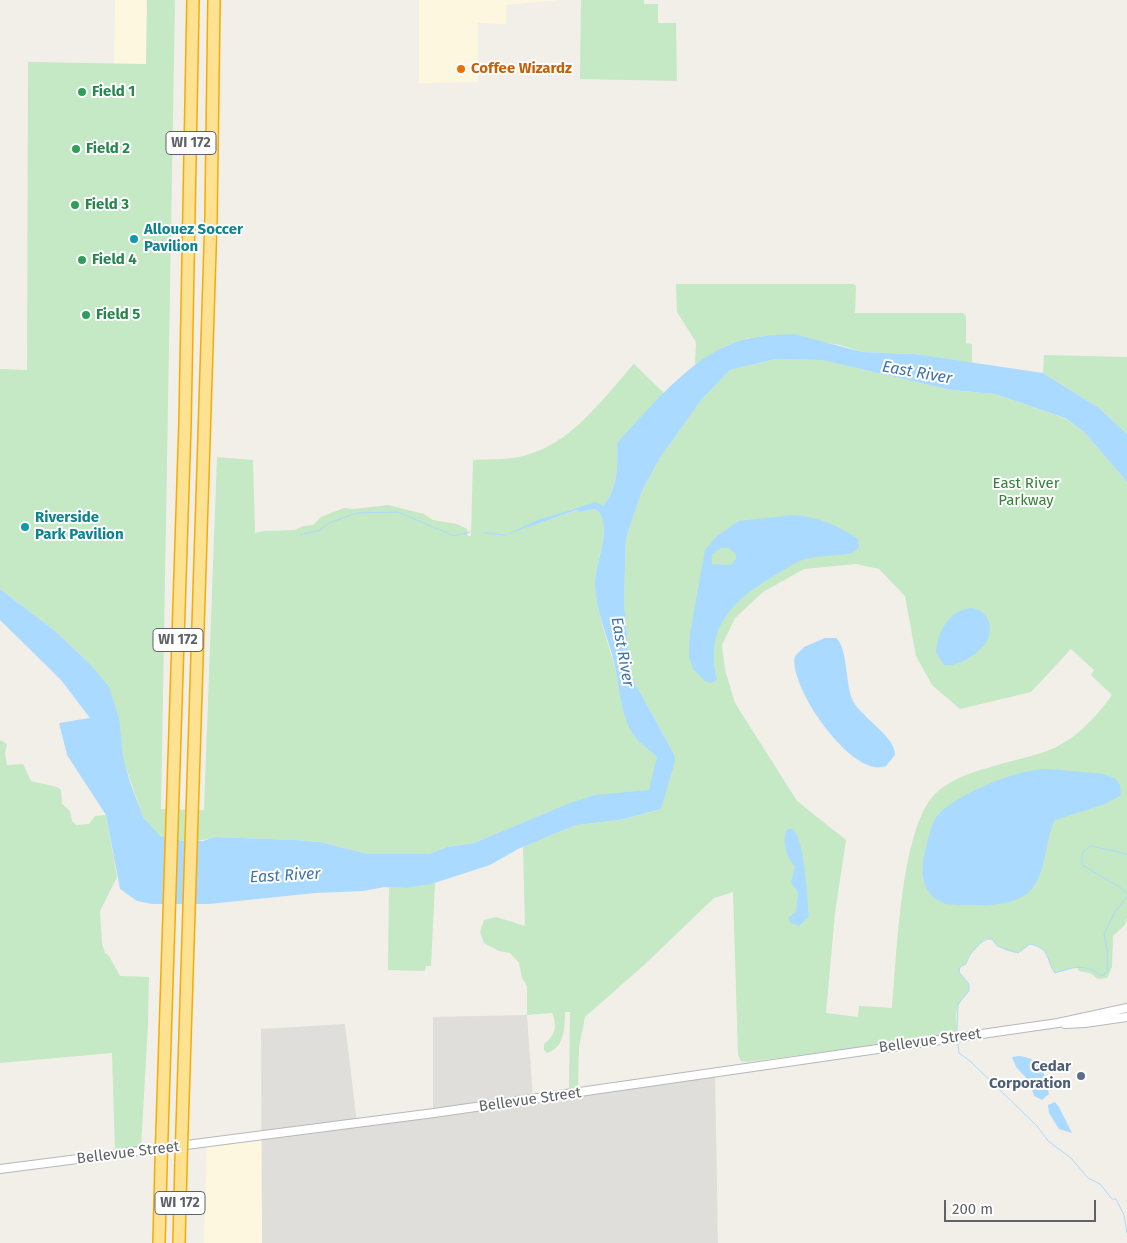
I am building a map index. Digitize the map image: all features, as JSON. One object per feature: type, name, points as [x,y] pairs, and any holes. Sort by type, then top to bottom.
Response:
[{"type":"highway","name":"WI 172","points":[[159,1243],[185,423],[192,0]]},
{"type":"highway","name":"WI 172","points":[[179,1243],[211,218],[214,0]]},
{"type":"street","name":"Bellevue Street","points":[[0,1169],[452,1111],[1058,1023],[1127,1008]]},
{"type":"street","name":"Bellevue Street","points":[[1058,1023],[1085,1024],[1127,1017]]},
{"type":"shaded area","points":[[115,0],[147,0],[147,64],[114,64]]},
{"type":"shaded area","points":[[419,0],[559,0],[506,5],[506,24],[478,23],[478,82],[419,83]]},
{"type":"shaded area","points":[[527,1015],[533,1099],[715,1072],[718,1243],[262,1243],[261,1029],[345,1024],[357,1123],[433,1113],[433,1017]]},
{"type":"shaded area","points":[[262,1135],[262,1243],[204,1243],[207,1142]]},
{"type":"green space","name":"East River Parkway","points":[[147,0],[175,0],[161,809],[204,810],[217,457],[253,460],[255,533],[295,530],[303,526],[313,525],[321,517],[344,508],[354,509],[388,505],[424,514],[433,520],[457,524],[467,529],[468,536],[471,536],[473,460],[519,457],[554,443],[584,420],[634,364],[665,394],[617,443],[616,476],[608,500],[603,506],[572,509],[518,530],[578,510],[580,512],[595,509],[601,515],[604,532],[595,584],[598,606],[630,726],[637,740],[657,757],[674,754],[631,676],[624,602],[626,538],[642,491],[660,458],[702,399],[730,370],[775,359],[822,360],[951,390],[995,394],[1064,418],[1084,432],[1127,482],[1127,918],[1125,925],[1113,936],[1112,967],[1107,978],[1098,979],[1090,973],[1079,971],[1077,967],[1055,973],[1045,952],[1037,946],[1030,944],[1018,953],[1007,951],[992,939],[985,939],[968,957],[966,964],[960,967],[959,972],[969,984],[969,991],[958,1006],[956,1021],[958,1035],[746,1062],[741,1061],[738,1055],[733,892],[714,898],[643,966],[585,1017],[579,1047],[578,1089],[569,1090],[570,1012],[565,1012],[564,1031],[560,1042],[557,1047],[547,1053],[544,1050],[544,1044],[551,1038],[555,1026],[552,1013],[527,1015],[527,986],[522,978],[519,963],[510,953],[499,951],[484,943],[480,932],[484,920],[496,917],[525,926],[523,847],[576,825],[620,820],[661,809],[649,791],[624,794],[554,810],[474,843],[447,847],[429,854],[368,854],[320,842],[295,840],[215,837],[195,841],[179,841],[159,835],[143,817],[90,664],[54,630],[0,589],[0,369],[27,370],[28,62],[146,64]],"holes":[[[856,564],[879,569],[905,596],[916,656],[932,685],[960,709],[1031,692],[1071,649],[1094,670],[1091,675],[1112,695],[1084,728],[1057,747],[958,778],[935,794],[923,811],[914,835],[907,864],[902,895],[892,1008],[859,1006],[858,1017],[826,1013],[835,913],[846,840],[797,801],[735,703],[725,670],[722,645],[735,618],[763,592],[804,569]]]},
{"type":"green space","points":[[581,0],[644,0],[644,4],[658,4],[658,23],[676,23],[677,81],[580,79]]},
{"type":"green space","points":[[676,284],[854,284],[856,286],[855,313],[963,313],[966,316],[966,343],[972,344],[972,364],[914,354],[862,352],[840,345],[776,335],[748,338],[725,346],[695,365],[696,342],[677,312]]},
{"type":"green space","points":[[1044,355],[1127,357],[1127,434],[1099,408],[1043,373]]},
{"type":"green space","points":[[0,740],[7,744],[5,754],[7,765],[23,764],[31,781],[57,787],[61,790],[62,804],[70,811],[72,821],[76,825],[89,824],[95,816],[106,815],[117,877],[100,911],[102,944],[105,953],[109,956],[120,976],[149,977],[141,1148],[115,1151],[112,1053],[0,1063]]},
{"type":"green space","points":[[435,883],[431,966],[426,966],[425,971],[388,970],[389,887],[407,888]]},
{"type":"water","name":"East River","points":[[794,334],[862,352],[914,354],[1043,373],[1099,408],[1127,434],[1127,482],[1084,432],[1065,418],[995,394],[951,390],[822,360],[775,359],[730,370],[702,399],[660,458],[642,491],[626,538],[624,602],[631,676],[674,754],[675,761],[661,809],[620,820],[576,825],[518,849],[490,865],[431,884],[407,888],[384,887],[363,891],[315,893],[209,904],[152,904],[137,901],[120,889],[106,815],[67,755],[59,723],[90,718],[61,680],[0,620],[0,589],[54,630],[90,664],[109,687],[119,718],[123,757],[130,782],[143,817],[160,836],[181,841],[203,841],[215,837],[295,840],[320,842],[368,854],[429,854],[447,847],[474,843],[570,803],[595,795],[649,790],[657,757],[637,740],[628,725],[614,662],[597,604],[595,584],[604,532],[601,515],[595,509],[580,512],[577,510],[505,535],[538,520],[596,502],[603,506],[612,492],[616,476],[617,443],[681,376],[711,354],[742,340]]},
{"type":"water","points":[[794,515],[811,518],[827,522],[858,539],[859,548],[852,553],[802,560],[757,586],[744,596],[724,618],[718,631],[714,646],[717,680],[711,683],[705,681],[693,669],[689,656],[690,634],[705,550],[717,536],[739,521]],"holes":[[[721,548],[729,548],[736,554],[736,559],[731,565],[712,564],[712,555]]]},
{"type":"water","points":[[970,608],[979,610],[986,617],[990,626],[989,636],[977,653],[956,664],[944,665],[936,653],[939,638],[945,624],[955,614]]},
{"type":"water","points":[[825,638],[836,638],[840,643],[843,649],[850,694],[853,701],[885,734],[894,748],[895,755],[886,766],[872,766],[856,759],[840,745],[811,707],[801,687],[795,669],[795,656],[804,647]]},
{"type":"water","points":[[1048,769],[1103,774],[1115,778],[1120,785],[1121,795],[1105,804],[1055,820],[1049,836],[1040,875],[1036,884],[1025,895],[1012,901],[997,904],[957,905],[943,903],[932,895],[924,881],[923,865],[930,830],[938,815],[959,799],[989,784],[1021,773]]},
{"type":"water","points":[[787,829],[792,829],[796,834],[805,869],[809,916],[799,926],[791,923],[788,918],[796,912],[798,893],[791,882],[795,866],[789,859],[786,849]]},
{"type":"water","points":[[1019,1056],[1033,1060],[1041,1068],[1049,1094],[1042,1100],[1034,1096],[1030,1082],[1016,1067],[1012,1057]]},
{"type":"water","points":[[1055,1102],[1072,1133],[1059,1129],[1049,1113],[1048,1105]]},
{"type":"waterway","points":[[300,535],[320,530],[329,523],[357,513],[398,512],[454,536],[470,532]]},
{"type":"waterway","points":[[484,533],[505,535]]},
{"type":"waterway","points":[[1127,854],[1091,846],[1082,853],[1082,865],[1121,888],[1127,894]]},
{"type":"waterway","points":[[957,1031],[958,1004],[969,991],[969,984],[959,972],[960,967],[966,964],[972,951],[979,944],[992,939],[997,946],[1018,953],[1030,944],[1045,951],[1055,973],[1079,967],[1089,969],[1102,976],[1108,971],[1104,934],[1115,912],[1127,896]]},
{"type":"waterway","points":[[958,1044],[959,1053],[970,1061],[1037,1126],[1048,1141],[1071,1158],[1088,1178],[1100,1184],[1112,1199],[1116,1199],[1124,1215],[1127,1233]]},
{"type":"place","name":"Coffee Wizardz","points":[[461,69]]},
{"type":"place","name":"Field 1","points":[[82,92]]},
{"type":"place","name":"Field 2","points":[[76,149]]},
{"type":"place","name":"Field 3","points":[[75,205]]},
{"type":"place","name":"Allouez Soccer Pavilion","points":[[134,239]]},
{"type":"place","name":"Field 4","points":[[82,260]]},
{"type":"place","name":"Field 5","points":[[86,315]]},
{"type":"place","name":"Riverside Park Pavilion","points":[[25,527]]},
{"type":"place","name":"Cedar Corporation","points":[[1081,1076]]}]
